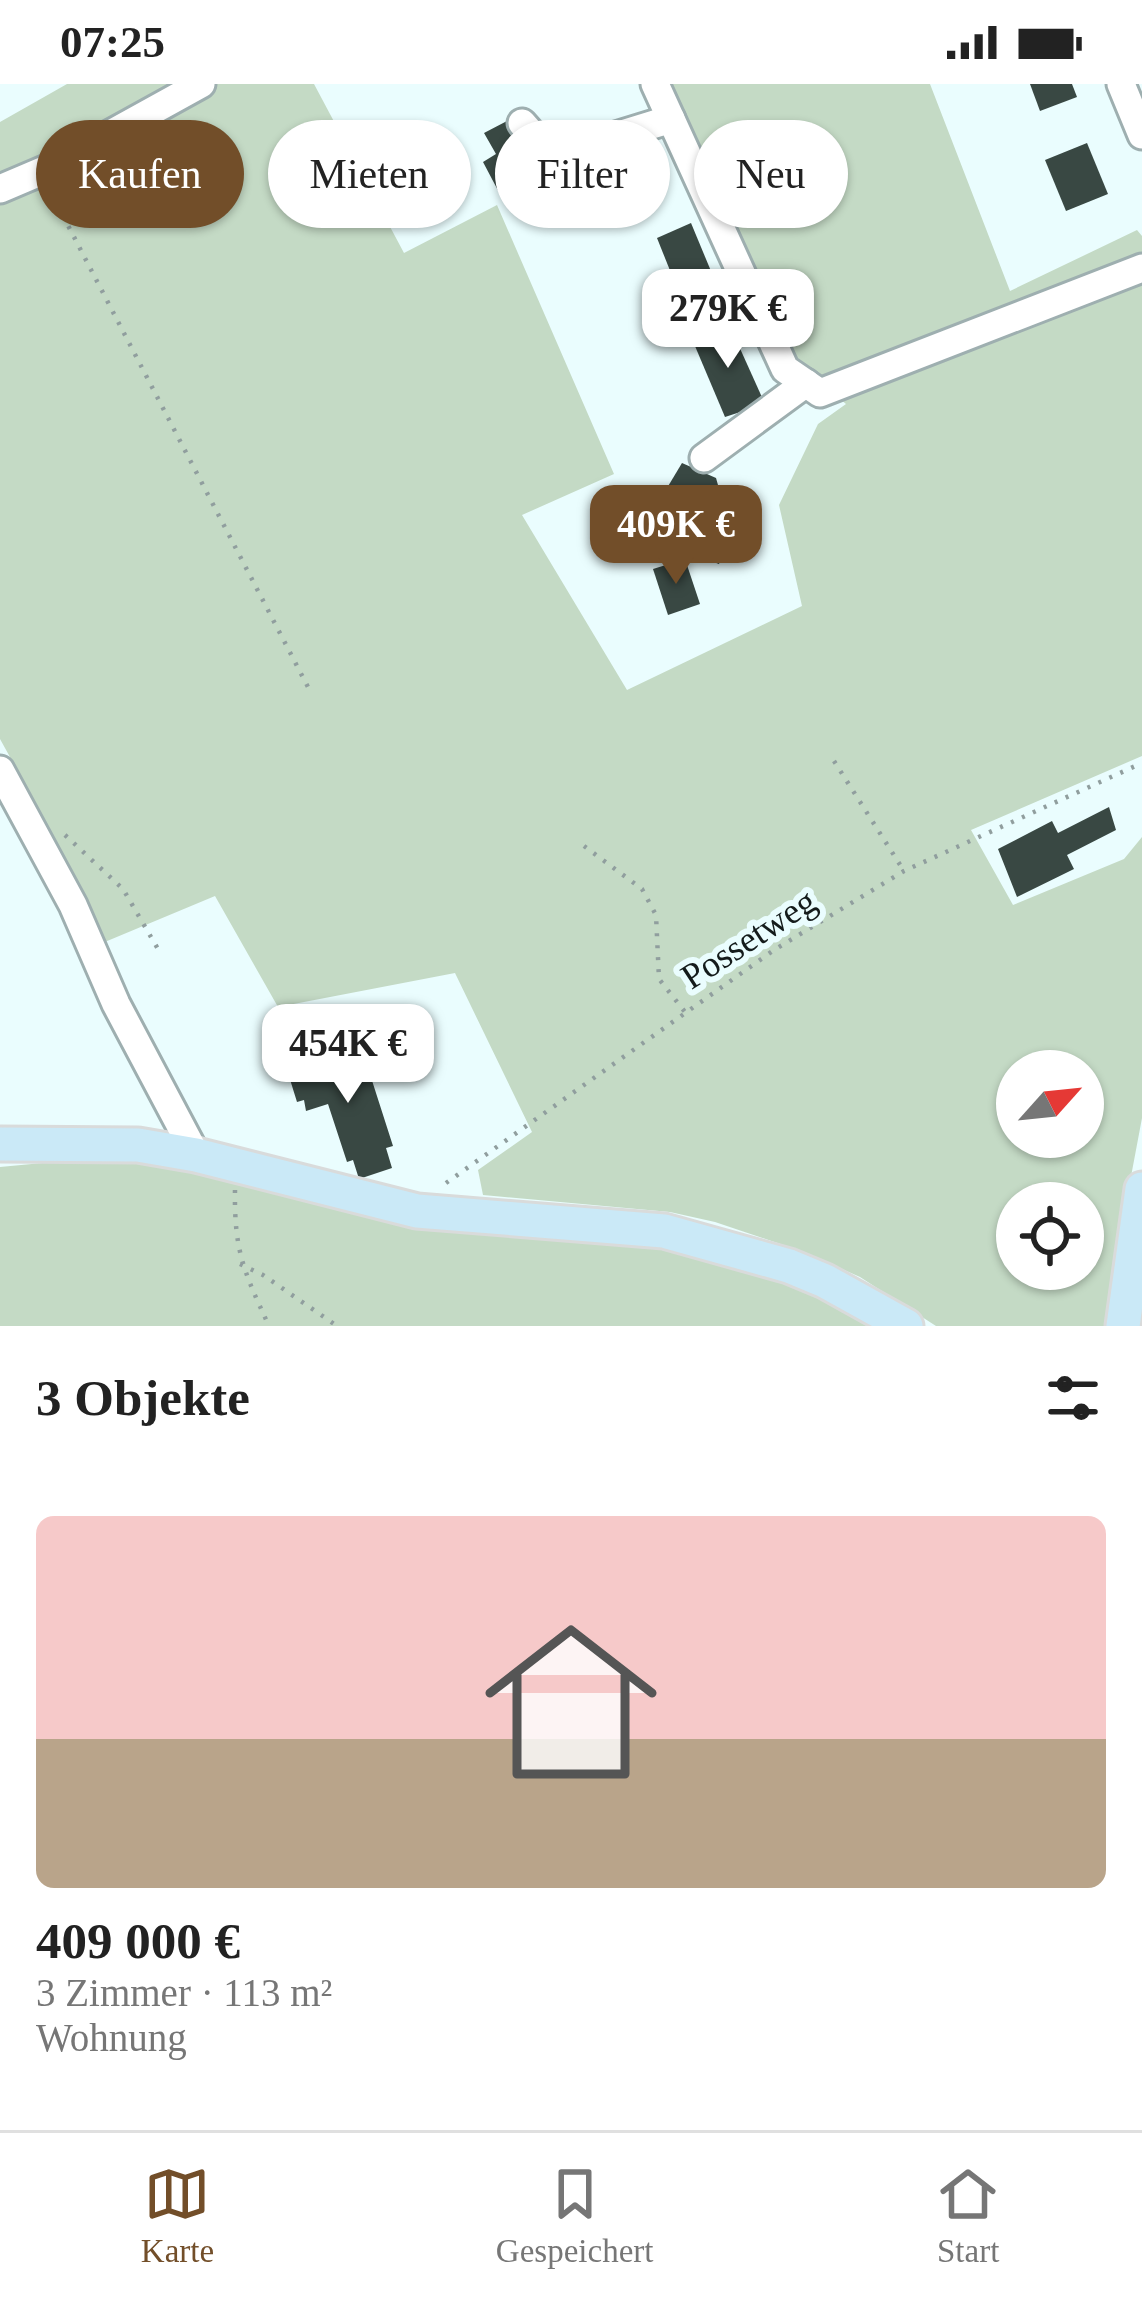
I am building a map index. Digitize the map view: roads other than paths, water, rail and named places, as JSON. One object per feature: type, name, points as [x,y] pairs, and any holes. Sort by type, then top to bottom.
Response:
[{"type":"main road","points":[[0,1144],[138,1145],[196,1155],[417,1211],[615,1225],[697,1239],[825,1281],[906,1326]]},
{"type":"main road","points":[[1123,1326],[1142,1189]]},
{"type":"street","points":[[0,189],[47,169],[201,84]]},
{"type":"street","points":[[655,84],[785,369],[820,393],[1142,268]]},
{"type":"street","points":[[1121,84],[1142,135]]},
{"type":"street","points":[[704,458],[806,383]]},
{"type":"street","points":[[0,770],[73,905],[116,1004],[196,1155]]}]
